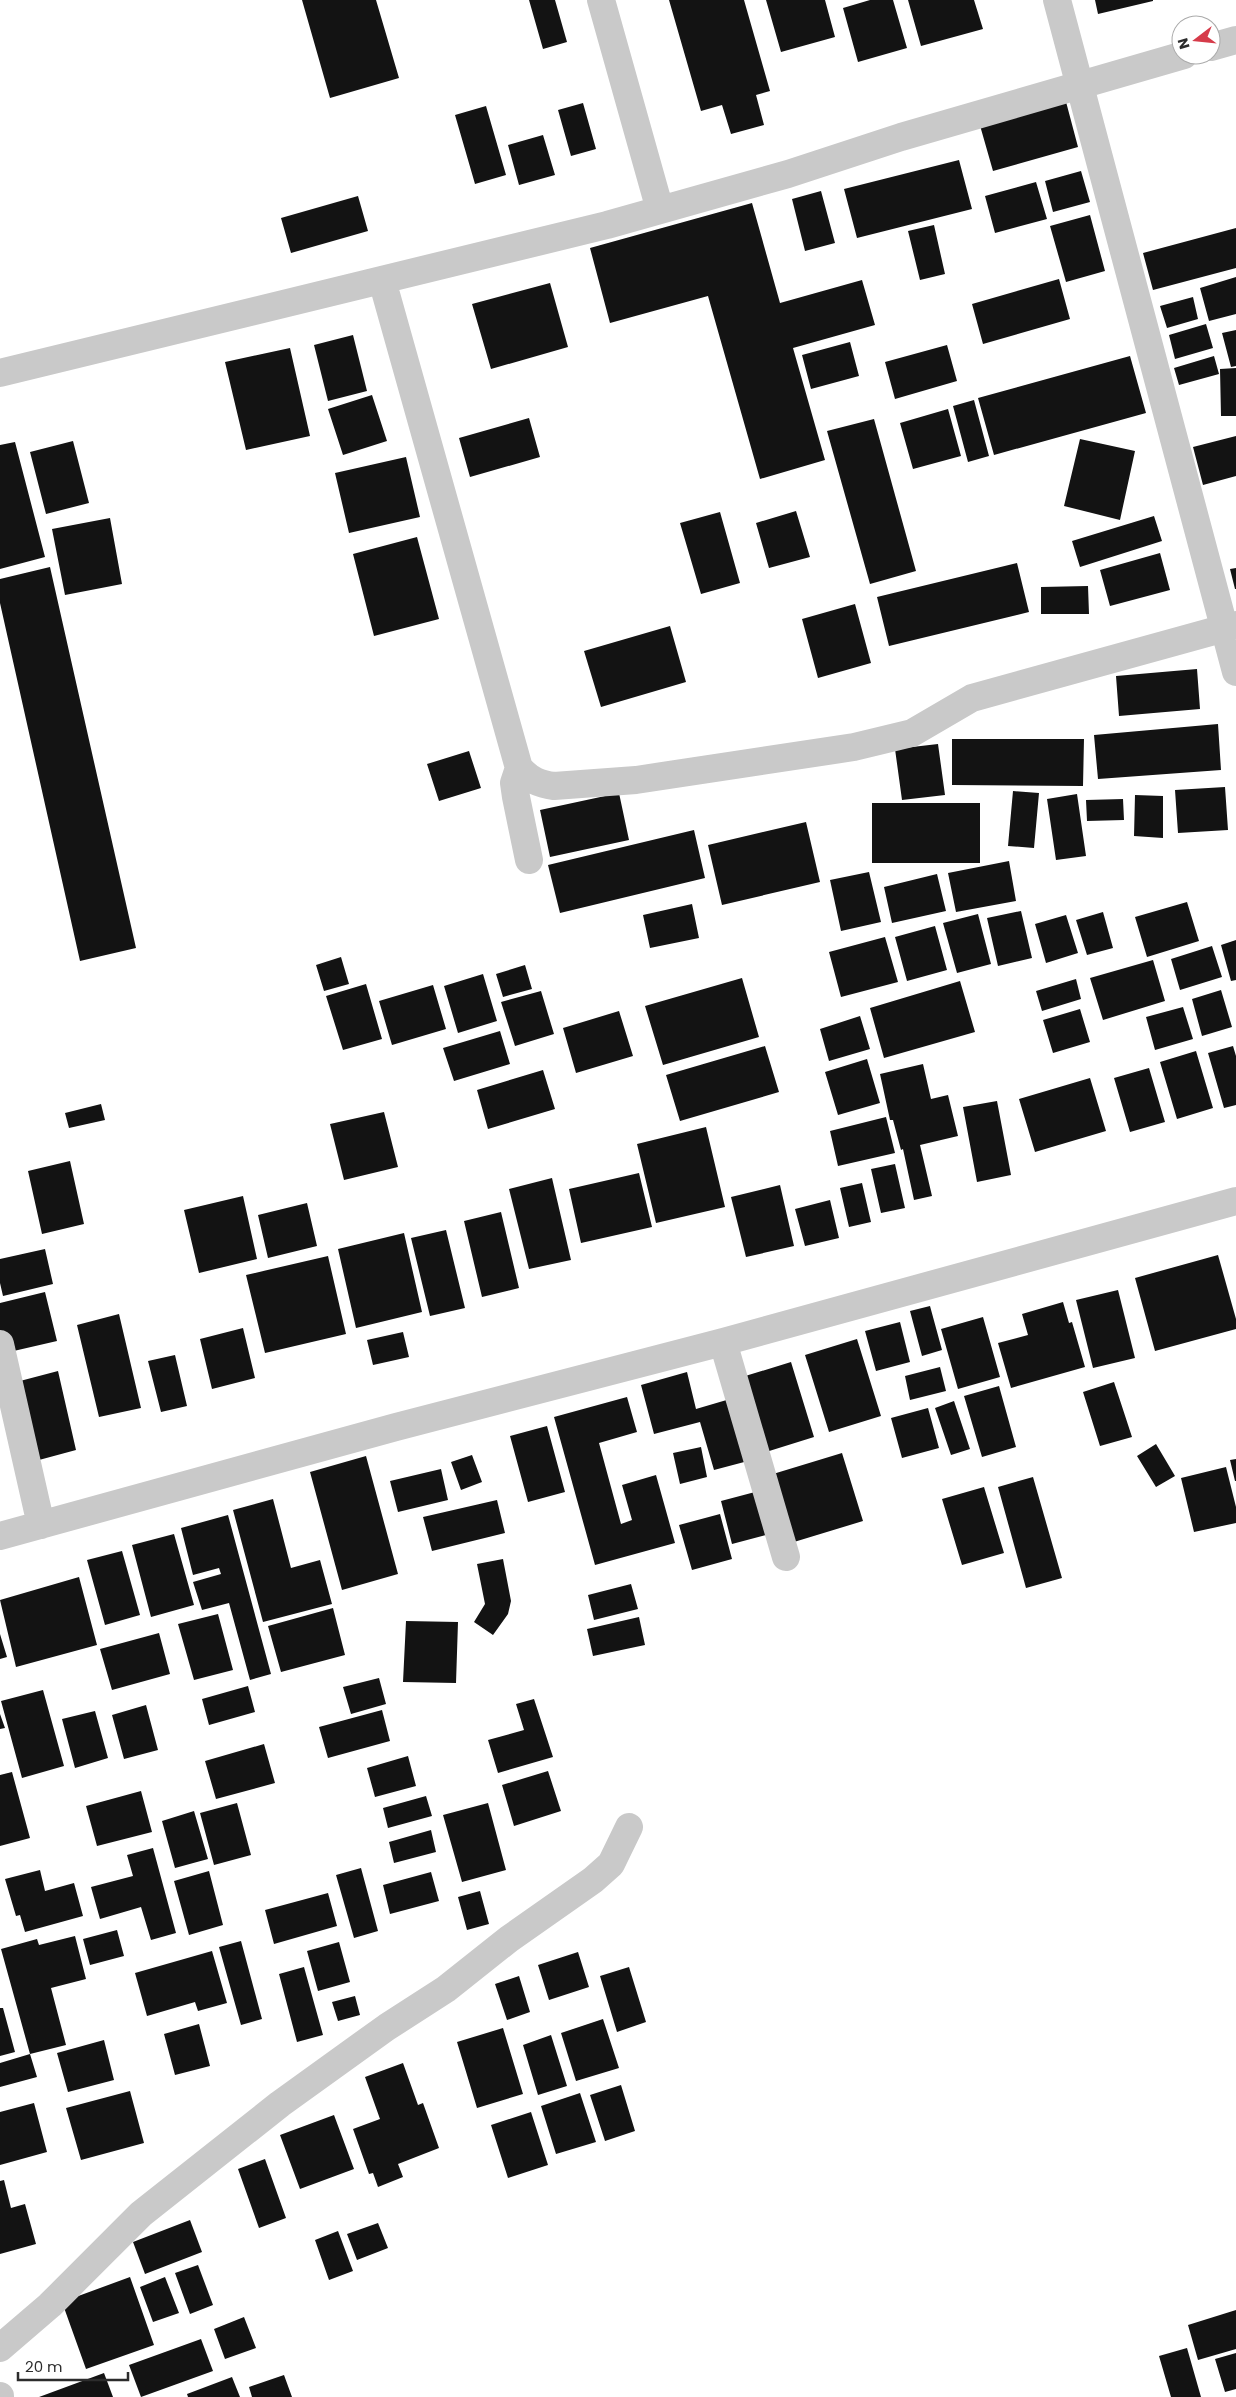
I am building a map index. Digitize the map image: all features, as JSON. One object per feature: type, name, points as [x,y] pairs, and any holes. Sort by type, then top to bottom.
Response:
[{"type":"street","points":[[601,0],[660,210]]},
{"type":"street","points":[[1057,0],[1079,86],[1230,627],[1236,672]]},
{"type":"street","points":[[1221,44],[1236,40]]},
{"type":"street","points":[[0,373],[607,225],[788,174],[902,137],[1171,59]]},
{"type":"street","points":[[382,280],[519,768],[528,778],[534,781],[554,786],[636,780],[854,747],[912,733],[972,698],[1230,627]]},
{"type":"street","points":[[519,768],[514,783],[529,860]]},
{"type":"street","points":[[0,1536],[406,1424],[723,1342],[1236,1201]]},
{"type":"street","points":[[723,1342],[786,1558]]},
{"type":"street","points":[[0,1344],[41,1525]]},
{"type":"street","points":[[0,2348],[50,2305],[141,2214],[264,2116],[387,2027],[446,1989],[510,1939],[593,1880],[612,1864],[629,1827]]},
{"type":"building","points":[[302,0],[376,0],[399,78],[330,98]]},
{"type":"building","points":[[529,0],[555,0],[567,42],[543,49]]},
{"type":"building","points":[[669,0],[744,0],[770,91],[756,95],[764,125],[731,134],[722,105],[701,111]]},
{"type":"building","points":[[766,0],[825,0],[835,37],[781,52]]},
{"type":"building","points":[[870,0],[893,0],[907,48],[858,62],[843,8]]},
{"type":"building","points":[[908,0],[974,0],[983,29],[921,46]]},
{"type":"building","points":[[1095,0],[1153,0],[1153,1],[1098,14]]},
{"type":"building","points":[[1065,98],[1078,147],[993,171],[979,122]]},
{"type":"building","points":[[583,103],[596,149],[571,156],[558,110]]},
{"type":"building","points":[[486,106],[506,175],[475,184],[455,115]]},
{"type":"building","points":[[543,135],[555,175],[519,185],[508,145]]},
{"type":"building","points":[[959,160],[972,209],[857,238],[844,189]]},
{"type":"building","points":[[1081,171],[1090,202],[1053,212],[1045,181]]},
{"type":"building","points":[[1036,182],[1047,219],[995,233],[985,196]]},
{"type":"building","points":[[821,191],[835,243],[805,251],[792,199]]},
{"type":"building","points":[[358,196],[368,231],[291,253],[281,218]]},
{"type":"building","points":[[752,203],[780,303],[862,280],[875,325],[793,348],[825,460],[760,479],[708,296],[610,323],[590,248]]},
{"type":"building","points":[[1090,215],[1105,271],[1066,282],[1050,226]]},
{"type":"building","points":[[934,225],[945,274],[920,280],[908,231]]},
{"type":"building","points":[[1236,228],[1236,268],[1153,290],[1143,253]]},
{"type":"building","points":[[1236,277],[1236,314],[1209,321],[1200,288]]},
{"type":"building","points":[[1059,279],[1070,319],[983,344],[972,304]]},
{"type":"building","points":[[550,283],[568,347],[491,369],[472,304]]},
{"type":"building","points":[[1193,297],[1198,319],[1167,328],[1160,306]]},
{"type":"building","points":[[1206,324],[1213,348],[1175,359],[1169,335]]},
{"type":"building","points":[[1236,330],[1236,366],[1231,367],[1222,333]]},
{"type":"building","points":[[353,335],[367,391],[328,401],[314,345]]},
{"type":"building","points":[[850,342],[859,376],[811,389],[802,355]]},
{"type":"building","points":[[947,345],[957,381],[895,399],[885,362]]},
{"type":"building","points":[[290,348],[310,436],[246,450],[225,362]]},
{"type":"building","points":[[1130,356],[1146,413],[994,455],[978,398]]},
{"type":"building","points":[[1214,356],[1219,374],[1179,385],[1174,368]]},
{"type":"building","points":[[1236,368],[1236,416],[1221,416],[1220,369]]},
{"type":"building","points":[[372,395],[387,441],[343,455],[328,409]]},
{"type":"building","points":[[974,400],[989,456],[968,462],[953,406]]},
{"type":"building","points":[[948,409],[961,456],[913,469],[900,423]]},
{"type":"building","points":[[529,418],[540,457],[470,477],[459,438]]},
{"type":"building","points":[[874,419],[916,571],[870,584],[827,431]]},
{"type":"building","points":[[1236,436],[1236,476],[1203,485],[1193,447]]},
{"type":"building","points":[[1080,439],[1135,451],[1120,520],[1064,506]]},
{"type":"building","points":[[73,441],[89,503],[46,514],[30,452]]},
{"type":"building","points":[[15,442],[45,557],[0,569],[0,445]]},
{"type":"building","points":[[406,457],[420,517],[349,533],[335,473]]},
{"type":"building","points":[[796,511],[810,557],[769,568],[756,523]]},
{"type":"building","points":[[720,512],[740,583],[701,594],[680,523]]},
{"type":"building","points":[[1154,516],[1162,541],[1080,567],[1072,541]]},
{"type":"building","points":[[110,518],[122,584],[65,595],[52,529]]},
{"type":"building","points":[[417,537],[439,619],[374,636],[353,554]]},
{"type":"building","points":[[1160,553],[1170,590],[1110,606],[1100,570]]},
{"type":"building","points":[[1017,563],[1029,612],[889,646],[877,597]]},
{"type":"building","points":[[50,567],[136,948],[80,961],[0,603],[0,579]]},
{"type":"building","points":[[1236,568],[1236,589],[1235,589],[1230,569]]},
{"type":"building","points":[[1088,586],[1089,614],[1041,614],[1041,587]]},
{"type":"building","points":[[855,604],[871,663],[818,678],[802,619]]},
{"type":"building","points":[[670,626],[686,682],[601,707],[584,651]]},
{"type":"building","points":[[1197,669],[1200,709],[1119,716],[1116,676]]},
{"type":"building","points":[[1218,724],[1221,770],[1098,779],[1094,735]]},
{"type":"building","points":[[952,739],[1084,739],[1083,786],[952,785]]},
{"type":"building","points":[[938,744],[945,795],[902,800],[895,749]]},
{"type":"building","points":[[469,751],[481,788],[439,801],[427,764]]},
{"type":"building","points":[[1225,787],[1228,830],[1178,833],[1175,790]]},
{"type":"building","points":[[1013,791],[1039,793],[1034,848],[1008,846]]},
{"type":"building","points":[[619,793],[629,840],[550,857],[540,810]]},
{"type":"building","points":[[1077,794],[1086,856],[1056,860],[1047,799]]},
{"type":"building","points":[[1135,795],[1163,796],[1163,838],[1134,836]]},
{"type":"building","points":[[1123,799],[1124,820],[1087,821],[1086,800]]},
{"type":"building","points":[[872,803],[980,803],[980,863],[872,863]]},
{"type":"building","points":[[806,822],[820,882],[722,905],[708,845]]},
{"type":"building","points":[[694,830],[705,878],[560,913],[548,865]]},
{"type":"building","points":[[1009,861],[1016,901],[956,912],[948,873]]},
{"type":"building","points":[[869,872],[881,922],[841,931],[830,880]]},
{"type":"building","points":[[937,874],[946,911],[892,923],[884,887]]},
{"type":"building","points":[[1187,902],[1199,941],[1147,957],[1135,917]]},
{"type":"building","points":[[692,904],[699,938],[650,948],[643,915]]},
{"type":"building","points":[[1021,911],[1032,958],[998,966],[987,918]]},
{"type":"building","points":[[1103,912],[1113,948],[1087,955],[1076,920]]},
{"type":"building","points":[[978,914],[991,964],[957,973],[943,923]]},
{"type":"building","points":[[1066,915],[1078,953],[1046,963],[1035,924]]},
{"type":"building","points":[[935,926],[947,970],[907,981],[895,937]]},
{"type":"building","points":[[885,937],[898,982],[841,997],[829,952]]},
{"type":"building","points":[[1236,940],[1236,980],[1231,981],[1221,945]]},
{"type":"building","points":[[1212,946],[1222,977],[1180,990],[1171,959]]},
{"type":"building","points":[[341,957],[349,984],[324,991],[316,965]]},
{"type":"building","points":[[1153,960],[1165,1001],[1103,1020],[1090,978]]},
{"type":"building","points":[[525,965],[532,989],[503,997],[496,974]]},
{"type":"building","points":[[483,974],[497,1021],[458,1033],[444,986]]},
{"type":"building","points":[[742,978],[759,1037],[663,1065],[645,1006]]},
{"type":"building","points":[[1076,979],[1081,999],[1042,1011],[1036,991]]},
{"type":"building","points":[[960,981],[975,1032],[884,1058],[870,1008]]},
{"type":"building","points":[[366,984],[382,1039],[343,1050],[326,996]]},
{"type":"building","points":[[433,985],[446,1029],[392,1045],[379,1001]]},
{"type":"building","points":[[1221,990],[1232,1027],[1202,1036],[1192,999]]},
{"type":"building","points":[[541,991],[554,1034],[515,1046],[501,1002]]},
{"type":"building","points":[[1183,1007],[1193,1039],[1155,1050],[1146,1017]]},
{"type":"building","points":[[1080,1009],[1090,1042],[1053,1053],[1043,1020]]},
{"type":"building","points":[[619,1011],[633,1056],[576,1073],[563,1028]]},
{"type":"building","points":[[860,1016],[870,1049],[829,1061],[820,1029]]},
{"type":"building","points":[[500,1031],[510,1064],[454,1081],[443,1048]]},
{"type":"building","points":[[765,1046],[779,1092],[680,1121],[666,1075]]},
{"type":"building","points":[[1233,1046],[1236,1056],[1236,1105],[1224,1108],[1208,1053]]},
{"type":"building","points":[[1196,1051],[1213,1108],[1177,1119],[1160,1062]]},
{"type":"building","points":[[867,1059],[880,1103],[838,1115],[825,1072]]},
{"type":"building","points":[[923,1064],[931,1099],[948,1095],[958,1136],[920,1145],[932,1196],[914,1200],[903,1149],[901,1150],[893,1120],[890,1120],[880,1074]]},
{"type":"building","points":[[1149,1068],[1165,1122],[1130,1132],[1114,1078]]},
{"type":"building","points":[[543,1070],[555,1109],[488,1129],[477,1090]]},
{"type":"building","points":[[1090,1078],[1106,1131],[1035,1152],[1019,1099]]},
{"type":"building","points":[[997,1101],[1011,1175],[977,1182],[963,1107]]},
{"type":"building","points":[[101,1104],[105,1120],[69,1128],[65,1113]]},
{"type":"building","points":[[384,1112],[398,1167],[344,1180],[330,1124]]},
{"type":"building","points":[[886,1117],[895,1153],[838,1166],[830,1131]]},
{"type":"building","points":[[706,1127],[725,1207],[656,1223],[637,1144]]},
{"type":"building","points":[[70,1161],[84,1224],[42,1234],[28,1171]]},
{"type":"building","points":[[895,1164],[905,1208],[881,1213],[871,1169]]},
{"type":"building","points":[[639,1173],[652,1227],[581,1243],[569,1189]]},
{"type":"building","points":[[552,1178],[571,1260],[529,1269],[509,1189]]},
{"type":"building","points":[[862,1183],[871,1222],[849,1227],[840,1188]]},
{"type":"building","points":[[780,1185],[794,1246],[746,1257],[731,1197]]},
{"type":"building","points":[[243,1196],[257,1259],[199,1273],[184,1210]]},
{"type":"building","points":[[830,1200],[839,1238],[805,1246],[795,1209]]},
{"type":"building","points":[[307,1203],[317,1246],[268,1258],[258,1215]]},
{"type":"building","points":[[501,1212],[519,1288],[482,1297],[464,1221]]},
{"type":"building","points":[[446,1230],[465,1308],[430,1316],[411,1238]]},
{"type":"building","points":[[404,1233],[422,1312],[356,1328],[338,1249]]},
{"type":"building","points":[[45,1249],[53,1284],[3,1296],[0,1283],[0,1259]]},
{"type":"building","points":[[1218,1255],[1236,1319],[1236,1329],[1155,1351],[1135,1278]]},
{"type":"building","points":[[328,1256],[346,1334],[265,1353],[246,1275]]},
{"type":"building","points":[[1118,1290],[1135,1358],[1093,1368],[1076,1300]]},
{"type":"building","points":[[45,1292],[57,1341],[5,1353],[0,1330],[0,1303]]},
{"type":"building","points":[[1063,1302],[1069,1323],[1072,1322],[1085,1367],[1011,1388],[998,1343],[1028,1335],[1022,1314]]},
{"type":"building","points":[[930,1306],[942,1350],[922,1356],[910,1311]]},
{"type":"building","points":[[119,1314],[141,1408],[99,1417],[77,1325]]},
{"type":"building","points":[[983,1317],[1000,1377],[958,1389],[941,1329]]},
{"type":"building","points":[[900,1322],[910,1362],[876,1371],[865,1331]]},
{"type":"building","points":[[243,1328],[255,1378],[212,1389],[200,1339]]},
{"type":"building","points":[[403,1332],[409,1357],[373,1365],[367,1340]]},
{"type":"building","points":[[857,1339],[881,1416],[829,1432],[805,1355]]},
{"type":"building","points":[[175,1355],[187,1406],[161,1412],[148,1361]]},
{"type":"building","points":[[791,1362],[814,1437],[766,1452],[742,1377]]},
{"type":"building","points":[[940,1367],[946,1391],[910,1400],[905,1376]]},
{"type":"building","points":[[58,1371],[76,1450],[39,1460],[20,1381]]},
{"type":"building","points":[[687,1372],[696,1409],[730,1399],[748,1461],[714,1470],[700,1422],[654,1434],[641,1385]]},
{"type":"building","points":[[1114,1382],[1132,1437],[1100,1446],[1083,1392]]},
{"type":"building","points":[[999,1386],[1016,1447],[982,1457],[964,1396]]},
{"type":"building","points":[[627,1397],[637,1432],[599,1443],[621,1524],[632,1520],[622,1485],[656,1475],[675,1543],[595,1565],[554,1417]]},
{"type":"building","points":[[954,1401],[970,1449],[951,1455],[935,1408]]},
{"type":"building","points":[[928,1408],[939,1448],[902,1458],[891,1418]]},
{"type":"building","points":[[547,1426],[565,1492],[528,1502],[510,1436]]},
{"type":"building","points":[[1156,1444],[1175,1476],[1156,1487],[1137,1456]]},
{"type":"building","points":[[701,1447],[707,1477],[680,1484],[673,1453]]},
{"type":"building","points":[[842,1453],[863,1521],[794,1542],[773,1474]]},
{"type":"building","points":[[472,1455],[482,1482],[461,1490],[451,1462]]},
{"type":"building","points":[[366,1456],[398,1574],[342,1590],[310,1472]]},
{"type":"building","points":[[1236,1459],[1236,1481],[1235,1481],[1230,1460]]},
{"type":"building","points":[[1226,1467],[1236,1507],[1236,1523],[1194,1532],[1181,1478]]},
{"type":"building","points":[[441,1469],[448,1500],[398,1512],[390,1481]]},
{"type":"building","points":[[1033,1477],[1062,1578],[1026,1588],[998,1487]]},
{"type":"building","points":[[984,1487],[1004,1553],[962,1565],[942,1499]]},
{"type":"building","points":[[755,1492],[766,1535],[732,1544],[721,1501]]},
{"type":"building","points":[[273,1499],[291,1568],[320,1560],[332,1604],[263,1622],[233,1510]]},
{"type":"building","points":[[497,1500],[505,1533],[432,1551],[423,1517]]},
{"type":"building","points":[[720,1514],[732,1559],[692,1570],[679,1525]]},
{"type":"building","points":[[228,1515],[271,1674],[250,1680],[229,1603],[202,1610],[193,1582],[221,1574],[219,1568],[193,1575],[181,1528]]},
{"type":"building","points":[[174,1534],[194,1605],[151,1617],[132,1545]]},
{"type":"building","points":[[122,1551],[140,1615],[105,1625],[87,1560]]},
{"type":"building","points":[[503,1559],[511,1601],[508,1614],[493,1635],[474,1622],[485,1604],[477,1564]]},
{"type":"building","points":[[79,1577],[97,1645],[16,1667],[0,1600]]},
{"type":"building","points":[[631,1584],[638,1609],[594,1620],[588,1595]]},
{"type":"building","points":[[333,1608],[345,1655],[281,1672],[268,1626]]},
{"type":"building","points":[[218,1614],[233,1670],[194,1680],[178,1624]]},
{"type":"building","points":[[639,1617],[645,1645],[593,1656],[587,1629]]},
{"type":"building","points":[[406,1621],[458,1622],[456,1683],[403,1682]]},
{"type":"building","points":[[159,1633],[170,1674],[112,1690],[100,1649]]},
{"type":"building","points":[[0,1634],[7,1657],[0,1659]]},
{"type":"building","points":[[379,1678],[386,1704],[351,1714],[343,1687]]},
{"type":"building","points":[[248,1686],[255,1712],[209,1725],[202,1699]]},
{"type":"building","points":[[43,1690],[64,1766],[22,1778],[1,1701]]},
{"type":"building","points":[[534,1699],[553,1757],[498,1773],[488,1740],[524,1730],[516,1704]]},
{"type":"building","points":[[146,1705],[158,1750],[124,1759],[112,1715]]},
{"type":"building","points":[[382,1710],[390,1741],[328,1758],[319,1727]]},
{"type":"building","points":[[95,1711],[108,1758],[75,1768],[62,1719]]},
{"type":"building","points":[[0,1714],[5,1728],[0,1729]]},
{"type":"building","points":[[264,1744],[275,1783],[216,1799],[205,1761]]},
{"type":"building","points":[[408,1756],[416,1786],[375,1797],[367,1768]]},
{"type":"building","points":[[548,1771],[561,1811],[514,1826],[502,1785]]},
{"type":"building","points":[[12,1772],[30,1838],[0,1846],[0,1775]]},
{"type":"building","points":[[141,1791],[152,1832],[97,1846],[86,1806]]},
{"type":"building","points":[[426,1796],[432,1816],[388,1828],[383,1808]]},
{"type":"building","points":[[237,1803],[251,1855],[214,1865],[200,1813]]},
{"type":"building","points":[[488,1803],[506,1870],[462,1882],[443,1815]]},
{"type":"building","points":[[194,1811],[208,1859],[175,1868],[162,1821]]},
{"type":"building","points":[[431,1830],[436,1852],[394,1863],[389,1842]]},
{"type":"building","points":[[153,1848],[176,1933],[151,1940],[141,1907],[100,1919],[91,1887],[133,1876],[127,1855]]},
{"type":"building","points":[[361,1868],[378,1931],[354,1938],[336,1875]]},
{"type":"building","points":[[40,1870],[45,1891],[74,1883],[83,1916],[25,1932],[20,1915],[16,1916],[5,1879]]},
{"type":"building","points":[[209,1871],[223,1925],[189,1935],[174,1881]]},
{"type":"building","points":[[431,1872],[439,1901],[390,1914],[383,1885]]},
{"type":"building","points":[[480,1891],[489,1924],[467,1930],[458,1897]]},
{"type":"building","points":[[328,1893],[337,1926],[274,1944],[265,1910]]},
{"type":"building","points":[[117,1930],[124,1956],[90,1965],[83,1939]]},
{"type":"building","points":[[75,1936],[86,1979],[51,1988],[66,2045],[30,2054],[1,1949],[37,1939],[39,1945]]},
{"type":"building","points":[[241,1941],[262,2019],[241,2025],[219,1947]]},
{"type":"building","points":[[339,1942],[350,1982],[318,1991],[307,1951]]},
{"type":"building","points":[[212,1951],[227,2003],[198,2011],[195,2002],[147,2016],[135,1973]]},
{"type":"building","points":[[578,1952],[589,1987],[549,2000],[538,1965]]},
{"type":"building","points":[[304,1967],[323,2035],[297,2042],[279,1974]]},
{"type":"building","points":[[629,1967],[646,2022],[617,2032],[600,1976]]},
{"type":"building","points":[[519,1976],[530,2012],[507,2020],[495,1984]]},
{"type":"building","points":[[355,1996],[360,2015],[338,2021],[332,2002]]},
{"type":"building","points":[[0,2008],[3,2008],[15,2052],[0,2056]]},
{"type":"building","points":[[603,2019],[619,2068],[576,2081],[561,2033]]},
{"type":"building","points":[[199,2024],[210,2066],[175,2075],[164,2034]]},
{"type":"building","points":[[503,2028],[523,2094],[477,2108],[457,2042]]},
{"type":"building","points":[[551,2035],[567,2086],[538,2095],[523,2045]]},
{"type":"building","points":[[104,2040],[114,2080],[68,2092],[57,2053]]},
{"type":"building","points":[[30,2054],[37,2077],[0,2087],[0,2063]]},
{"type":"building","points":[[403,2063],[418,2105],[423,2103],[439,2148],[398,2164],[403,2177],[378,2187],[373,2173],[369,2174],[353,2129],[380,2119],[365,2077]]},
{"type":"building","points":[[621,2085],[635,2131],[605,2141],[590,2095]]},
{"type":"building","points":[[130,2091],[144,2143],[81,2160],[66,2108]]},
{"type":"building","points":[[580,2093],[596,2142],[556,2154],[541,2106]]},
{"type":"building","points":[[34,2103],[47,2152],[0,2165],[0,2112]]},
{"type":"building","points":[[531,2112],[548,2165],[508,2178],[491,2125]]},
{"type":"building","points":[[334,2115],[354,2169],[300,2189],[280,2135]]},
{"type":"building","points":[[265,2159],[286,2218],[259,2228],[238,2169]]},
{"type":"building","points":[[4,2180],[11,2208],[25,2204],[36,2244],[0,2254],[0,2181]]},
{"type":"building","points":[[190,2220],[202,2252],[145,2274],[133,2242]]},
{"type":"building","points":[[378,2223],[388,2248],[357,2260],[347,2234]]},
{"type":"building","points":[[338,2231],[353,2271],[329,2280],[315,2240]]},
{"type":"building","points":[[198,2265],[213,2305],[190,2314],[175,2273]]},
{"type":"building","points":[[130,2277],[154,2345],[86,2369],[62,2302]]},
{"type":"building","points":[[165,2277],[179,2313],[153,2322],[140,2287]]},
{"type":"building","points":[[1236,2310],[1236,2349],[1198,2360],[1188,2325]]},
{"type":"building","points":[[244,2317],[256,2348],[225,2359],[214,2329]]},
{"type":"building","points":[[201,2339],[213,2371],[141,2397],[129,2365]]},
{"type":"building","points":[[1187,2348],[1201,2397],[1171,2397],[1159,2356]]},
{"type":"building","points":[[1236,2353],[1236,2389],[1225,2392],[1215,2359]]},
{"type":"building","points":[[104,2373],[113,2397],[39,2397]]},
{"type":"building","points":[[284,2375],[292,2397],[252,2397],[249,2387]]},
{"type":"building","points":[[232,2377],[240,2397],[188,2397],[187,2394]]}]
